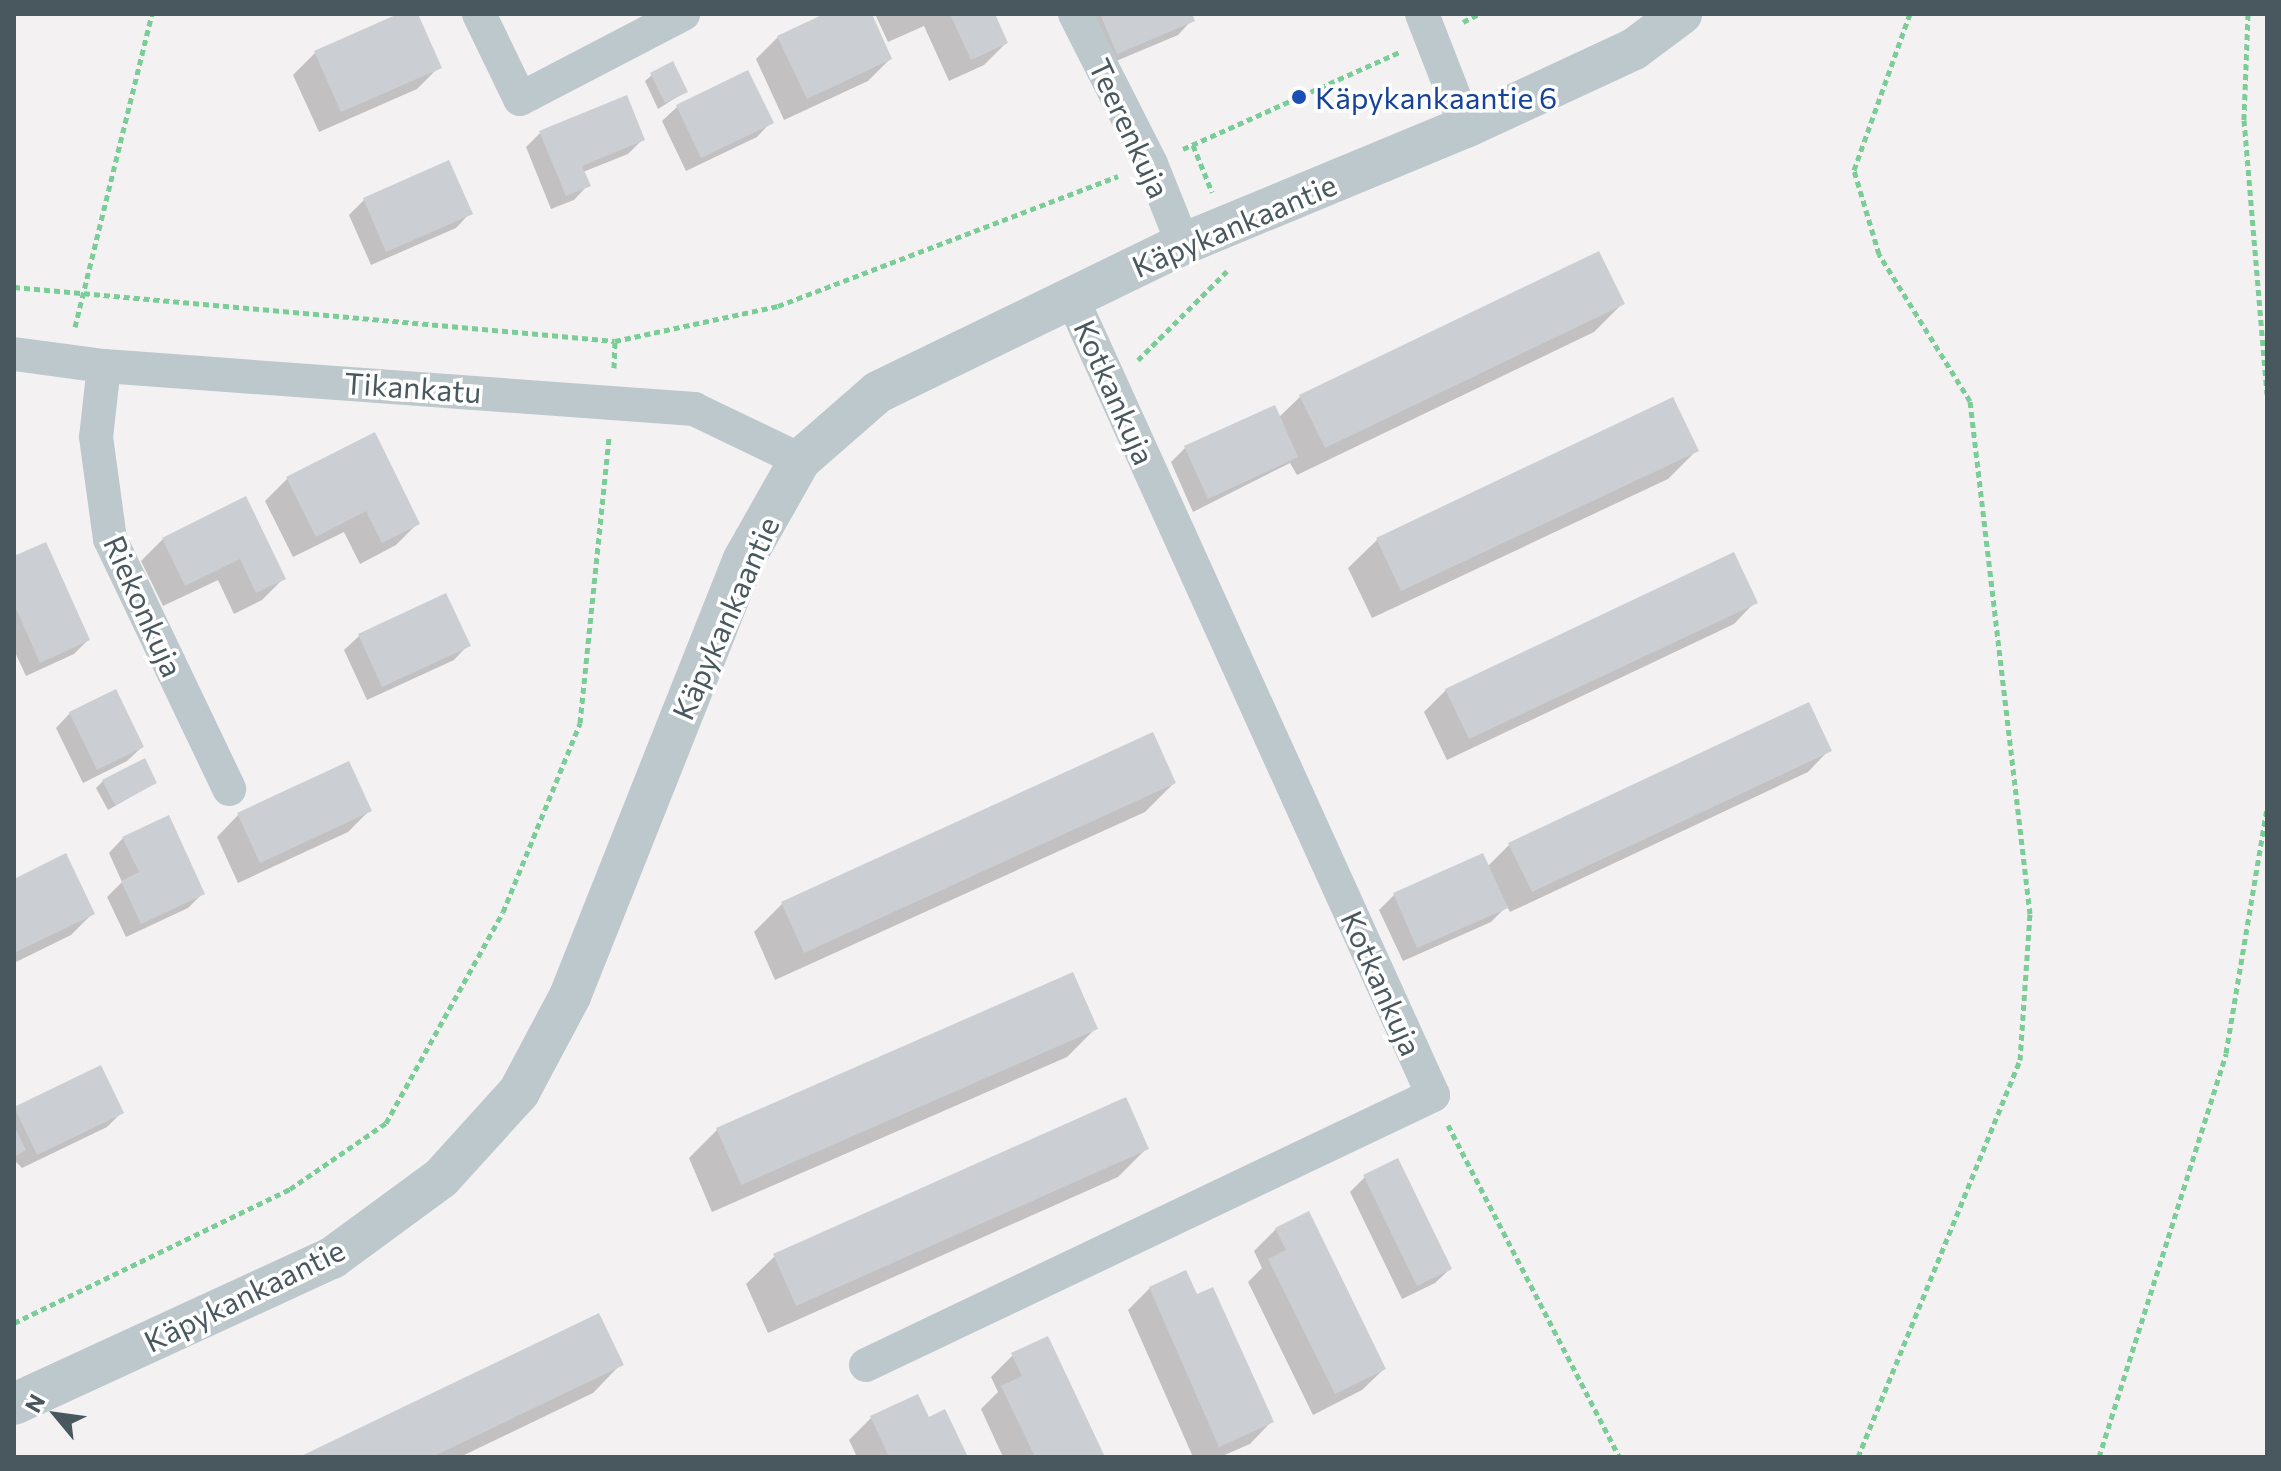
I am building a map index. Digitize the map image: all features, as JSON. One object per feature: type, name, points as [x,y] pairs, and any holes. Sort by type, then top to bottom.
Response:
[{"type":"street","points":[[479,14],[520,99],[683,14]]},
{"type":"street","name":"Teerenkuja","points":[[1075,14],[1151,164],[1183,244]]},
{"type":"street","points":[[1422,14],[1466,127]]},
{"type":"street","name":"Käpykankaantie","points":[[14,1404],[332,1258],[441,1178],[519,1092],[570,996],[744,559],[800,460],[878,392],[1183,244],[1466,127],[1634,49],[1681,14]]},
{"type":"street","name":"Kotkankuja","points":[[1072,298],[1433,1095]]},
{"type":"street","name":"Tikankatu","points":[[14,354],[104,366],[694,409],[800,460]]},
{"type":"street","name":"Riekonkuja","points":[[104,366],[96,437],[110,539],[229,789]]},
{"type":"street","points":[[866,1365],[1433,1095]]},
{"type":"path","points":[[79,292],[152,14]]},
{"type":"path","points":[[1858,1457],[2020,1060],[2030,914],[1970,401],[1879,254],[1854,170],[1910,14]]},
{"type":"path","points":[[2248,14],[2244,120],[2267,394]]},
{"type":"path","points":[[1112,386],[1235,263],[1226,226],[1193,145]]},
{"type":"path","points":[[14,287],[615,341]]},
{"type":"path","points":[[2099,1457],[2226,1053],[2267,807]]},
{"type":"path","points":[[1433,1095],[1619,1457]]},
{"type":"building","points":[[398,14],[418,14],[442,68],[341,112],[314,51]]},
{"type":"building","points":[[824,14],[872,14],[892,59],[807,99],[777,36]]},
{"type":"building","points":[[950,14],[995,14],[1008,43],[971,60]]},
{"type":"building","points":[[1100,14],[1192,14],[1195,21],[1117,54]]},
{"type":"building","points":[[673,61],[688,92],[665,103],[650,73]]},
{"type":"building","points":[[748,70],[774,123],[701,158],[676,105]]},
{"type":"building","points":[[627,95],[645,140],[582,166],[591,186],[566,196],[539,131]]},
{"type":"building","points":[[449,160],[473,214],[386,252],[363,198]]},
{"type":"building","points":[[1599,251],[1625,304],[1325,448],[1299,395]]},
{"type":"building","points":[[1673,397],[1699,451],[1401,591],[1376,538]]},
{"type":"building","points":[[1275,405],[1298,457],[1208,499],[1184,446]]},
{"type":"building","points":[[375,432],[420,524],[382,543],[366,511],[316,537],[286,477]]},
{"type":"building","points":[[246,496],[286,579],[256,593],[240,559],[185,586],[162,538]]},
{"type":"building","points":[[46,542],[90,640],[40,663],[14,604],[14,556]]},
{"type":"building","points":[[1734,552],[1758,603],[1469,739],[1445,689]]},
{"type":"building","points":[[446,593],[471,646],[382,687],[358,634]]},
{"type":"building","points":[[116,689],[144,747],[97,770],[69,712]]},
{"type":"building","points":[[1809,702],[1832,751],[1532,892],[1508,843]]},
{"type":"building","points":[[1153,732],[1176,783],[804,953],[781,902]]},
{"type":"building","points":[[145,758],[157,783],[115,805],[102,780]]},
{"type":"building","points":[[349,761],[372,811],[260,863],[237,813]]},
{"type":"building","points":[[169,815],[205,894],[141,924],[121,881],[139,872],[122,837]]},
{"type":"building","points":[[66,853],[95,914],[14,953],[14,879]]},
{"type":"building","points":[[1483,853],[1508,908],[1417,948],[1393,893]]},
{"type":"building","points":[[1073,972],[1098,1029],[741,1185],[716,1128]]},
{"type":"building","points":[[101,1065],[124,1113],[37,1155],[14,1107]]},
{"type":"building","points":[[1126,1097],[1149,1149],[796,1306],[773,1254]]},
{"type":"building","points":[[14,1126],[26,1150],[14,1157]]},
{"type":"building","points":[[1398,1158],[1452,1269],[1417,1286],[1363,1175]]},
{"type":"building","points":[[1309,1211],[1386,1369],[1335,1394],[1268,1259],[1286,1250],[1275,1228]]},
{"type":"building","points":[[1186,1270],[1197,1294],[1213,1287],[1274,1422],[1219,1447],[1149,1287]]},
{"type":"building","points":[[599,1313],[624,1365],[432,1457],[299,1457]]},
{"type":"building","points":[[1048,1336],[1105,1457],[1035,1457],[1001,1386],[1022,1376],[1011,1353]]},
{"type":"building","points":[[918,1394],[929,1417],[945,1409],[968,1457],[889,1457],[870,1416]]},
{"type":"place","name":"Käpykankaantie 6","points":[[1299,97]]}]
